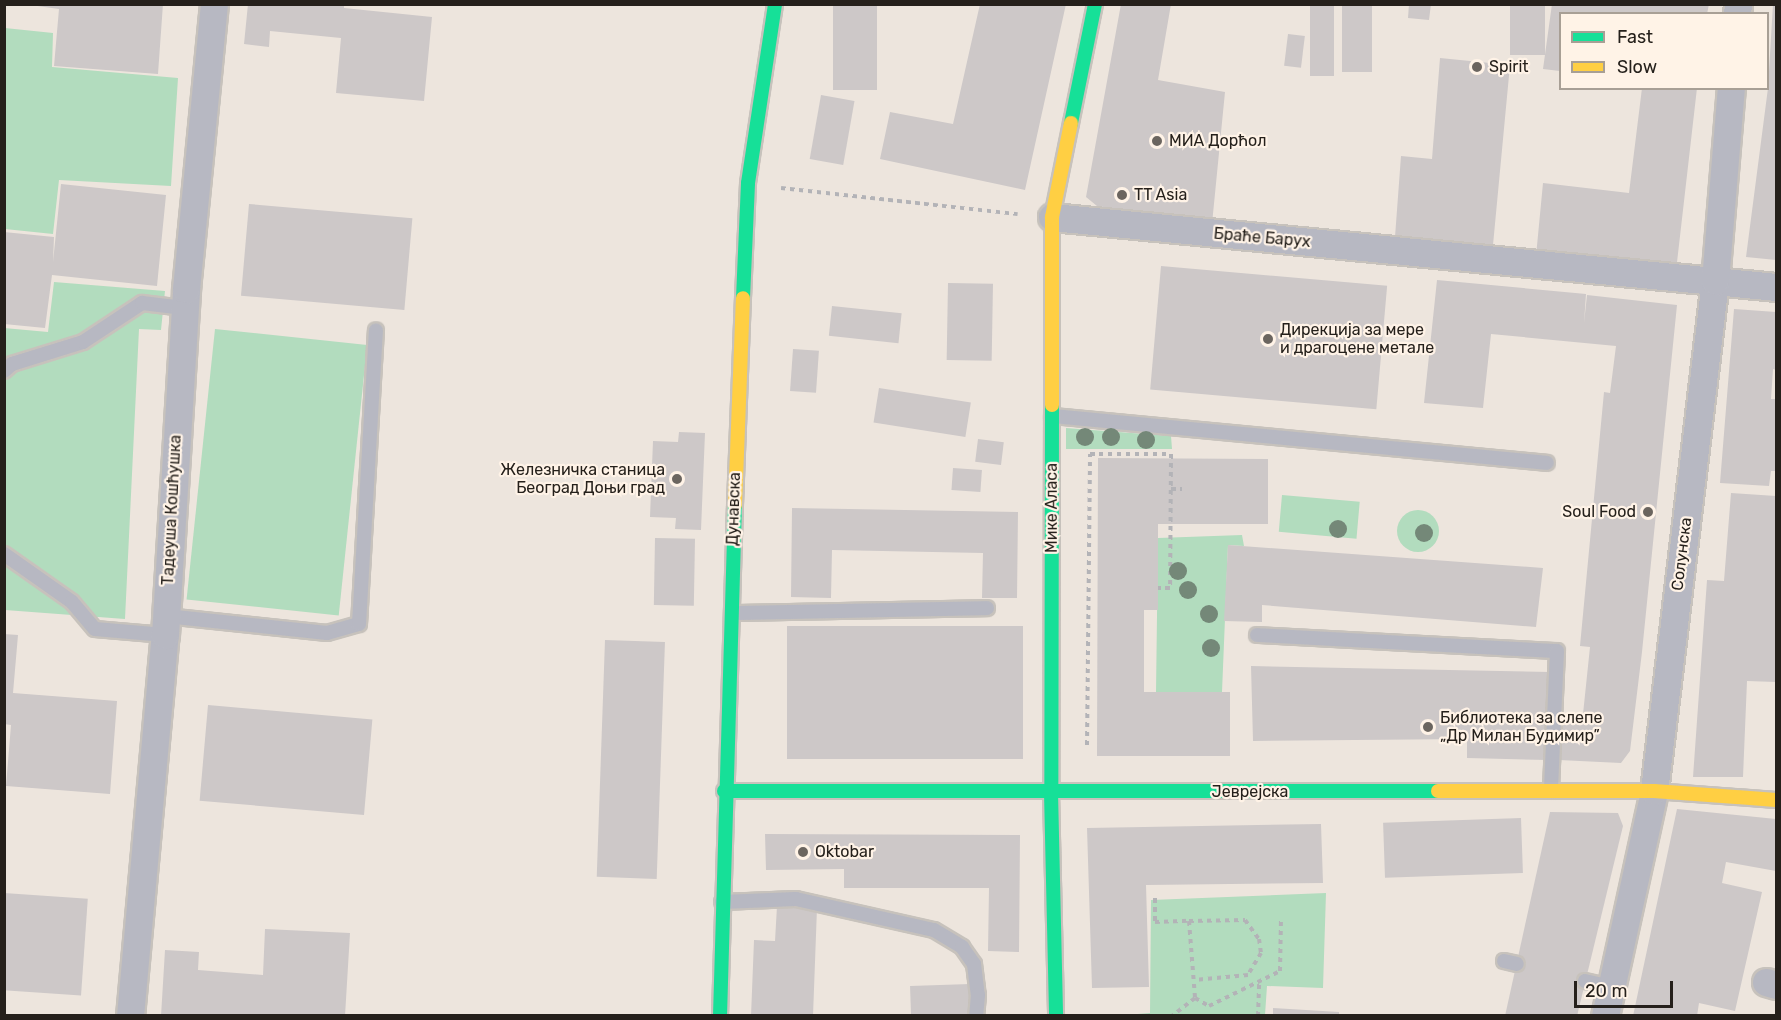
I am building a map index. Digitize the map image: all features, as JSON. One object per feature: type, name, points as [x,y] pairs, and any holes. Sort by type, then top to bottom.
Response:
[{"type":"street","name":"Тадеуша Кошћушка","points":[[130,1016],[166,625],[184,308],[214,4]]},
{"type":"street","name":"Дунавска","points":[[720,1016],[724,791],[748,183],[775,4]]},
{"type":"street","name":"Мике Аласа","points":[[1056,1016],[1051,792],[1052,218],[1095,4]]},
{"type":"street","name":"Солунска","points":[[1605,1016],[1654,791],[1715,281],[1731,90]]},
{"type":"street","name":"Браће Барух","points":[[1052,218],[1776,287]]},
{"type":"street","name":"Јеврејска","points":[[724,791],[1654,791],[1776,800]]},
{"type":"lane","points":[[4,371],[12,364],[83,342],[142,303],[184,308]]},
{"type":"lane","points":[[4,554],[72,602],[95,629],[166,625],[327,633],[358,624],[376,330]]},
{"type":"lane","points":[[1052,416],[1547,463]]},
{"type":"lane","points":[[730,613],[987,608]]},
{"type":"lane","points":[[1257,635],[1557,651],[1551,791]]},
{"type":"lane","points":[[722,902],[796,899],[934,930],[962,946],[974,964],[978,995],[976,1016]]},
{"type":"lane","points":[[1585,981],[1611,987]]},
{"type":"path","points":[[748,183],[1052,218]]},
{"type":"path","points":[[1087,792],[1090,454],[1171,454],[1170,588],[1158,588]]},
{"type":"path","points":[[1171,489],[1182,489]]},
{"type":"path","points":[[1155,897],[1155,922],[1245,920],[1259,939],[1261,952],[1248,975],[1194,980]]},
{"type":"path","points":[[1189,921],[1195,998]]},
{"type":"path","points":[[1195,998],[1209,1006],[1280,971],[1281,921]]},
{"type":"path","points":[[1258,982],[1258,1016]]},
{"type":"path","points":[[1172,1016],[1195,998]]},
{"type":"green space","points":[[5,28],[53,33],[52,67],[178,78],[171,186],[59,180],[53,234],[5,229]]},
{"type":"green space","points":[[54,282],[165,291],[161,330],[139,329],[125,619],[5,610],[4,328],[48,332]]},
{"type":"green space","points":[[215,329],[367,345],[339,616],[187,600]]},
{"type":"green space","points":[[1066,428],[1171,436],[1172,449],[1066,449]]},
{"type":"green space","points":[[1282,495],[1360,502],[1356,539],[1279,532]]},
{"type":"green space","points":[[1418,510],[1426,511],[1433,516],[1438,523],[1438,539],[1433,546],[1426,551],[1418,552],[1410,551],[1403,546],[1398,539],[1397,531],[1398,523],[1403,516],[1410,511]]},
{"type":"green space","points":[[1242,535],[1244,546],[1228,545],[1222,692],[1156,692],[1158,538]]},
{"type":"green space","points":[[1326,893],[1323,988],[1267,986],[1265,1015],[1125,1015],[1150,1013],[1151,900]]},
{"type":"building","points":[[23,4],[163,4],[158,74],[54,66],[59,9]]},
{"type":"building","points":[[248,4],[344,4],[344,8],[432,17],[424,101],[336,93],[341,38],[270,31],[269,47],[244,44]]},
{"type":"building","points":[[833,4],[877,4],[877,90],[833,90]]},
{"type":"building","points":[[980,4],[1066,4],[1025,190],[880,159],[890,112],[953,124]]},
{"type":"building","name":"МИА Дорћол","points":[[1121,4],[1171,4],[1158,80],[1225,92],[1212,224],[1097,206],[1086,197]]},
{"type":"building","points":[[1310,4],[1334,4],[1334,76],[1310,76]]},
{"type":"building","points":[[1342,4],[1372,4],[1372,72],[1342,72]]},
{"type":"building","points":[[1409,4],[1431,4],[1429,20],[1408,18]]},
{"type":"building","points":[[1510,4],[1545,4],[1545,55],[1510,55]]},
{"type":"building","points":[[1552,4],[1709,4],[1707,12],[1559,12],[1559,71],[1543,69]]},
{"type":"building","points":[[1773,4],[1776,4],[1776,260],[1746,257],[1769,90]]},
{"type":"building","points":[[1288,34],[1305,36],[1301,68],[1284,66]]},
{"type":"building","points":[[1440,58],[1510,65],[1493,245],[1395,237],[1401,156],[1432,159]]},
{"type":"building","points":[[1642,90],[1697,90],[1676,271],[1536,256],[1543,183],[1629,193]]},
{"type":"building","points":[[821,95],[854,101],[843,165],[810,159]]},
{"type":"building","points":[[61,184],[166,195],[157,286],[52,275],[45,328],[4,324],[4,232],[54,237],[53,262]]},
{"type":"building","points":[[249,204],[412,218],[404,310],[241,296]]},
{"type":"building","name":"Дирекција за мере и драгоцене метале","points":[[1161,266],[1387,286],[1376,409],[1150,390]]},
{"type":"building","points":[[1437,280],[1586,294],[1584,323],[1587,295],[1677,305],[1630,751],[1621,763],[1559,760],[1561,714],[1583,714],[1590,647],[1580,646],[1604,392],[1610,393],[1616,346],[1491,334],[1483,408],[1424,403]]},
{"type":"building","points":[[948,283],[993,284],[992,361],[947,360]]},
{"type":"building","points":[[832,306],[902,313],[898,343],[829,336]]},
{"type":"building","points":[[1734,309],[1776,312],[1776,370],[1773,369],[1771,399],[1776,399],[1776,471],[1771,471],[1769,486],[1720,483]]},
{"type":"building","points":[[793,349],[819,351],[816,393],[790,391]]},
{"type":"building","points":[[879,388],[971,403],[965,437],[874,423]]},
{"type":"building","name":"Железничка станица Београд Доњи град","points":[[679,432],[705,433],[701,530],[675,529],[676,518],[650,517],[653,441],[678,442]]},
{"type":"building","points":[[978,439],[1004,442],[1001,465],[975,462]]},
{"type":"building","points":[[1098,458],[1268,459],[1268,524],[1158,524],[1158,610],[1144,610],[1144,692],[1230,692],[1230,756],[1097,756]]},
{"type":"building","points":[[953,468],[982,470],[980,492],[951,490]]},
{"type":"building","points":[[1731,493],[1776,496],[1776,682],[1747,681],[1743,777],[1693,777],[1707,580],[1724,581]]},
{"type":"building","points":[[792,508],[1018,512],[1017,598],[982,598],[983,553],[832,550],[831,598],[791,597]]},
{"type":"building","points":[[655,538],[695,539],[694,606],[654,605]]},
{"type":"building","points":[[1228,545],[1543,568],[1536,627],[1262,605],[1262,622],[1224,621]]},
{"type":"building","points":[[787,626],[1023,626],[1023,759],[787,759]]},
{"type":"building","points":[[4,634],[18,635],[13,693],[117,701],[110,794],[6,786],[11,725],[4,724]]},
{"type":"building","points":[[605,640],[665,642],[657,879],[597,877]]},
{"type":"building","points":[[1251,666],[1550,672],[1547,760],[1467,758],[1467,739],[1253,741]]},
{"type":"building","points":[[208,705],[372,719],[364,815],[200,801]]},
{"type":"building","points":[[1677,809],[1776,819],[1776,871],[1726,862],[1722,883],[1762,892],[1735,1011],[1699,1003],[1697,1016],[1633,1016]]},
{"type":"building","points":[[1550,812],[1618,813],[1623,826],[1577,1016],[1505,1016]]},
{"type":"building","points":[[1521,818],[1523,873],[1385,878],[1383,823]]},
{"type":"building","points":[[1321,824],[1323,883],[1146,885],[1149,987],[1092,988],[1087,828]]},
{"type":"building","points":[[765,834],[1020,835],[1019,952],[988,951],[989,888],[844,888],[844,869],[766,870]]},
{"type":"building","points":[[4,893],[88,899],[81,996],[4,990]]},
{"type":"building","points":[[777,906],[817,908],[813,1016],[751,1016],[754,940],[775,941]]},
{"type":"building","points":[[265,929],[350,933],[345,1016],[161,1016],[165,950],[199,952],[198,970],[263,975]]},
{"type":"building","points":[[970,984],[971,1016],[911,1016],[910,986]]},
{"type":"building","points":[[1273,1008],[1339,1012],[1339,1016],[1273,1016]]},
{"type":"traffic: fast","points":[[743,298],[748,183],[775,4]]},
{"type":"traffic: fast","points":[[1071,123],[1095,4]]},
{"type":"traffic: fast","points":[[1052,405],[1051,792],[1056,1016]]},
{"type":"traffic: fast","points":[[720,1016],[735,505]]},
{"type":"traffic: fast","points":[[724,791],[1438,791]]},
{"type":"traffic: slow","points":[[1052,405],[1052,217],[1071,123]]},
{"type":"traffic: slow","points":[[735,505],[743,298]]},
{"type":"traffic: slow","points":[[1438,791],[1654,791],[1776,800]]},
{"type":"place","name":"Spirit","points":[[1477,67]]},
{"type":"place","name":"МИА Дорћол","points":[[1157,141]]},
{"type":"place","name":"TT Asia","points":[[1122,195]]},
{"type":"place","name":"Дирекција за мере и драгоцене метале","points":[[1268,339]]},
{"type":"place","name":"Железничка станица Београд Доњи град","points":[[677,479]]},
{"type":"place","name":"Soul Food","points":[[1648,512]]},
{"type":"place","name":"Библиотека за слепе „Др Милан Будимир”","points":[[1428,727]]},
{"type":"place","name":"Oktobar","points":[[803,852]]}]
